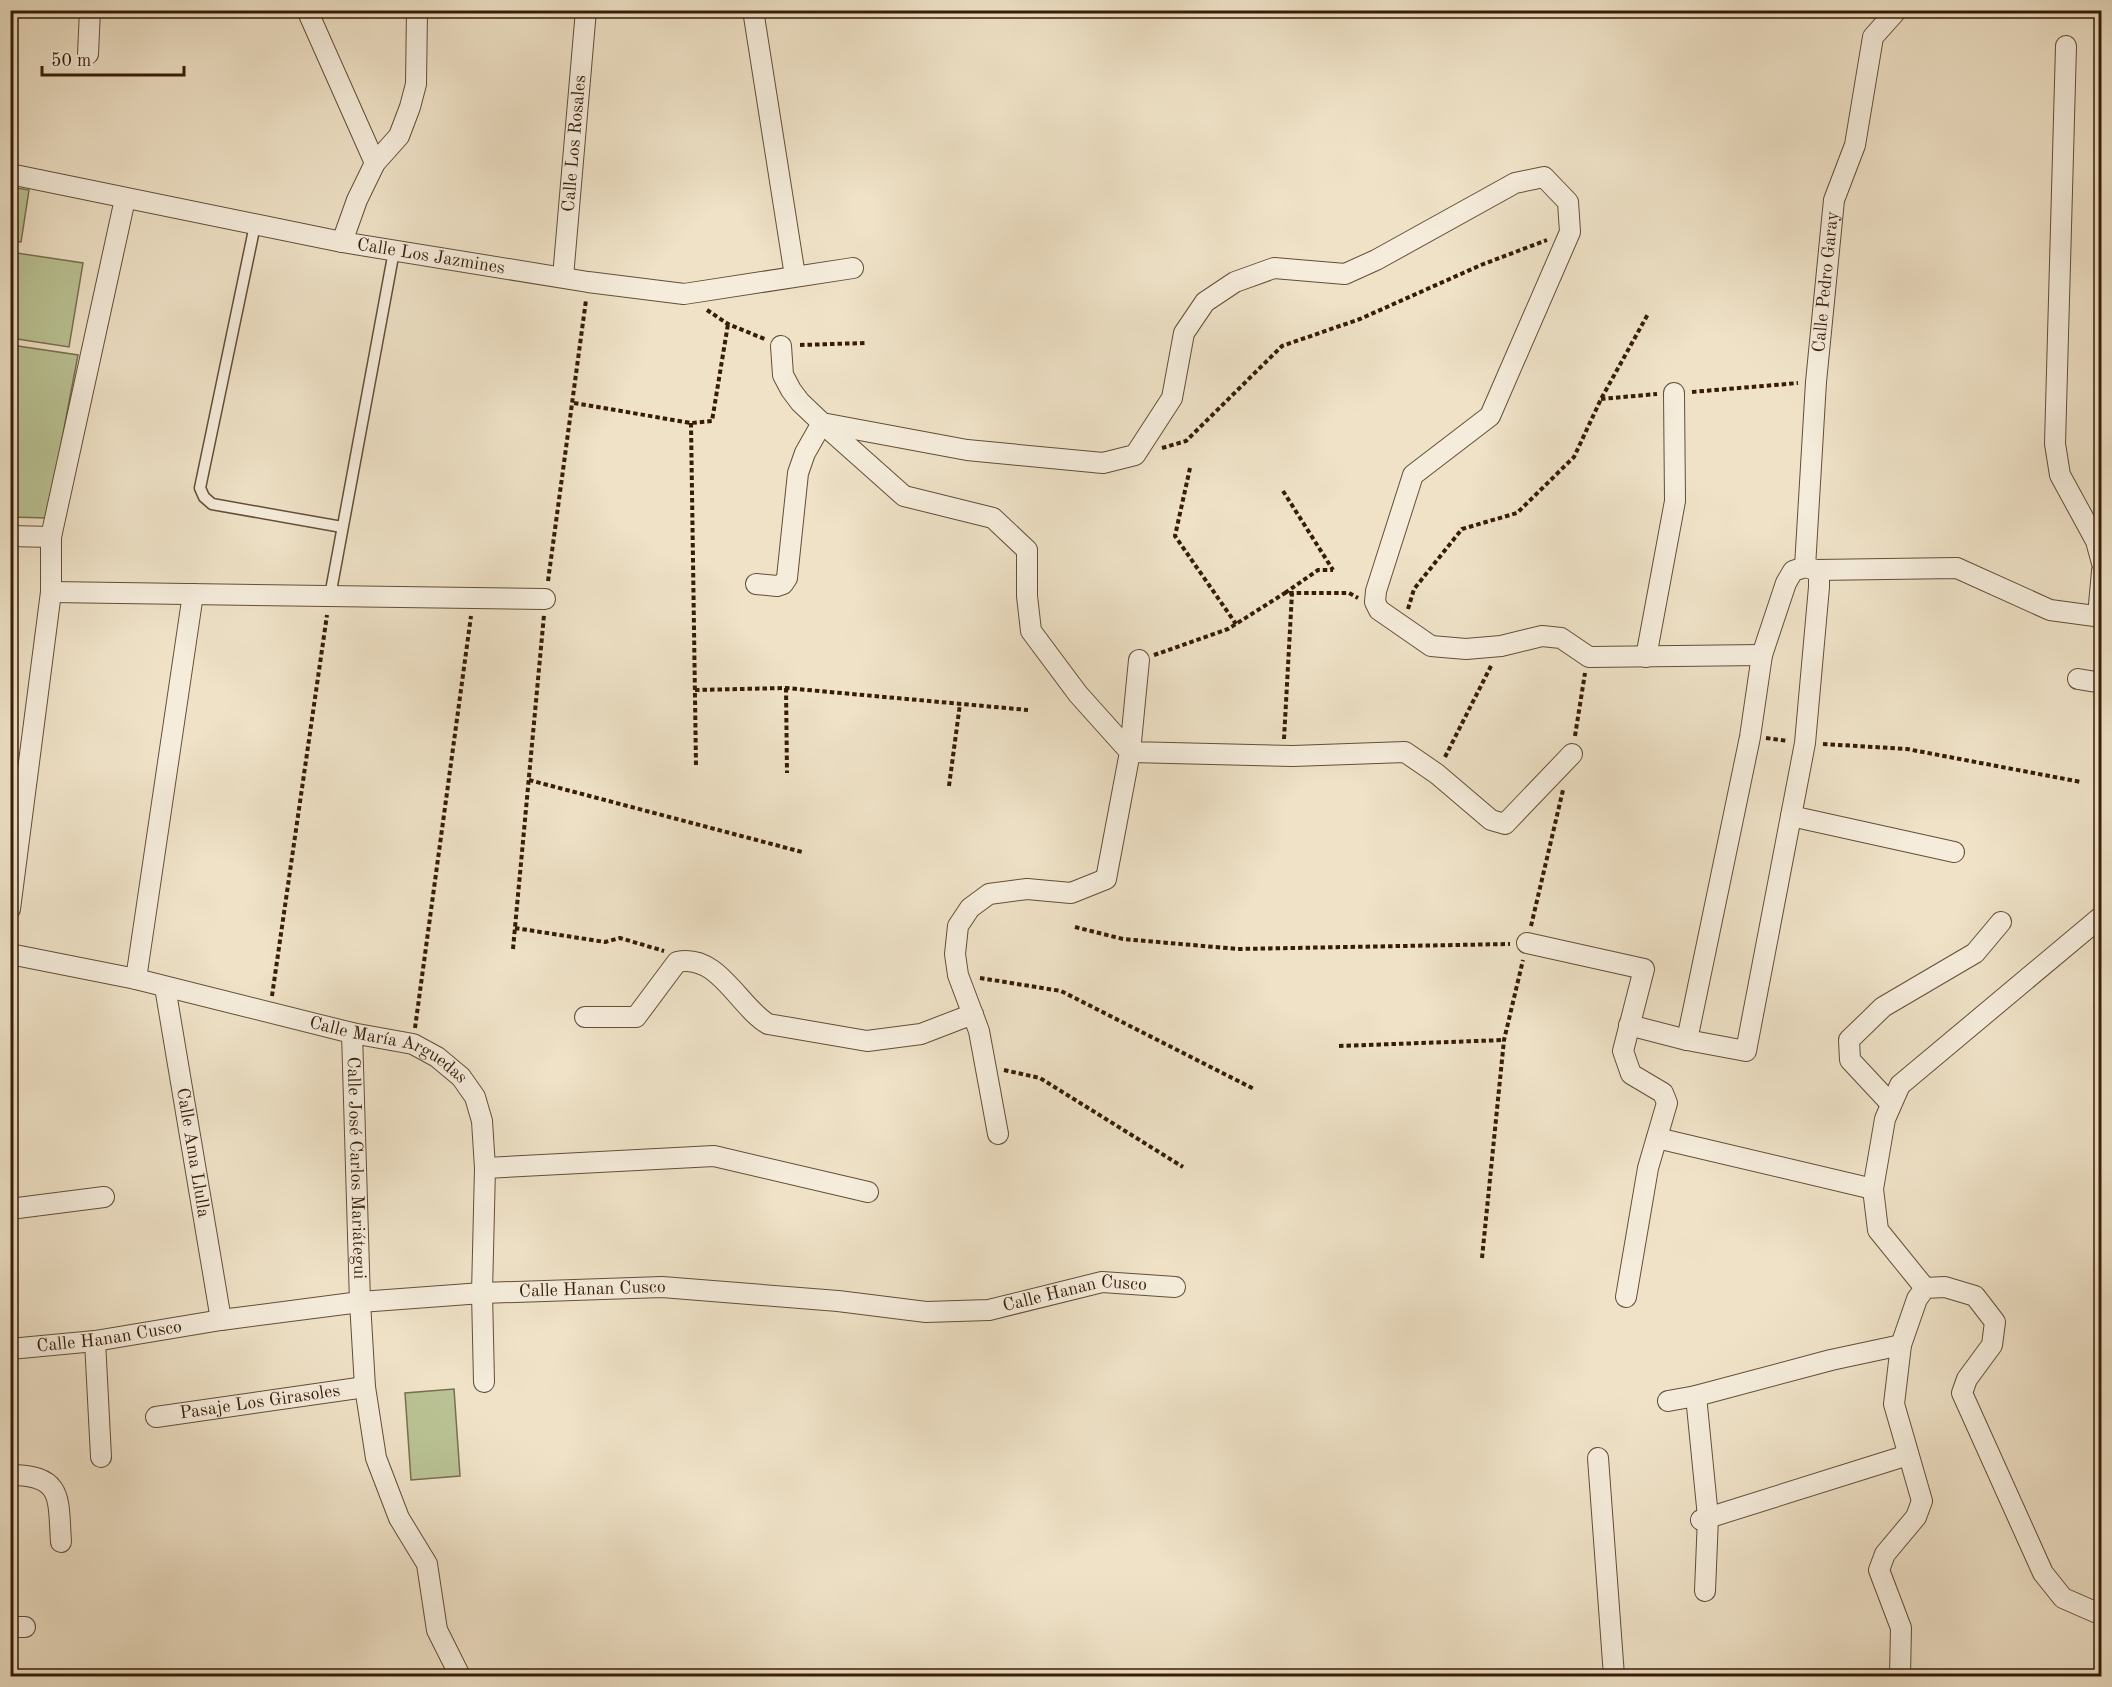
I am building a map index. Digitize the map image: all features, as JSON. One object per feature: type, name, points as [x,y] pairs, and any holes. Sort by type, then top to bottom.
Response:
[{"type":"street","points":[[88,54],[90,10]]},
{"type":"street","points":[[307,10],[375,163]]},
{"type":"street","points":[[342,242],[357,200],[375,163],[399,136],[410,108],[416,84],[417,10]]},
{"type":"street","name":"Calle Los Rosales","points":[[563,277],[586,10]]},
{"type":"street","points":[[753,10],[795,276]]},
{"type":"street","name":"Calle Pedro Garay","points":[[1687,1040],[1746,1051],[1805,743],[1820,587],[1819,577],[1811,569],[1816,381],[1834,200],[1855,145],[1873,37],[1897,10]]},
{"type":"street","points":[[2066,46],[2055,444],[2060,476],[2096,541],[2102,562]]},
{"type":"street","name":"Calle Los Jazmines","points":[[10,174],[342,242],[684,294],[853,268]]},
{"type":"street","points":[[822,423],[967,450],[1103,463],[1134,455],[1172,398],[1184,333],[1205,302],[1235,282],[1274,268],[1345,274],[1376,260],[1515,183],[1544,177],[1568,202],[1570,232],[1490,416],[1413,475],[1376,591],[1375,602],[1379,610],[1431,646],[1466,649],[1501,646],[1542,636],[1561,638],[1589,657],[1762,655]]},
{"type":"street","points":[[10,909],[16,827],[51,592],[51,537],[124,199]]},
{"type":"street","points":[[781,346],[783,375],[800,402],[904,496],[993,518],[1027,550],[1026,596],[1031,631],[1078,693],[1130,752],[1284,755],[1405,752],[1437,774],[1491,820],[1505,824],[1572,754]]},
{"type":"street","points":[[1646,657],[1675,501],[1674,393]]},
{"type":"street","points":[[756,584],[777,586],[783,584],[787,578],[798,473],[805,453],[822,423]]},
{"type":"street","points":[[10,536],[51,537]]},
{"type":"street","points":[[1629,1025],[1687,1040],[1750,737],[1762,655],[1789,576],[1793,571],[1957,568],[2050,610],[2099,617],[2102,571]]},
{"type":"street","points":[[51,592],[545,599]]},
{"type":"street","points":[[135,979],[193,594]]},
{"type":"street","points":[[998,1134],[979,1031],[958,975],[956,954],[958,926],[970,908],[989,894],[1027,889],[1071,892],[1106,879],[1130,752],[1139,660]]},
{"type":"street","points":[[2079,679],[2102,683]]},
{"type":"street","points":[[1791,816],[1954,852]]},
{"type":"street","points":[[1925,1288],[1878,1230],[1873,1190],[1885,1119],[1900,1085],[2102,916]]},
{"type":"street","points":[[1891,1104],[1850,1060],[1849,1040],[1883,1007],[1975,953],[2001,922]]},
{"type":"street","points":[[1527,943],[1644,969],[1623,1051],[1631,1074],[1663,1093],[1667,1103],[1648,1168],[1626,1297]]},
{"type":"street","name":"Calle María Arguedas","points":[[10,954],[135,979],[352,1033],[413,1044],[437,1057],[460,1077],[475,1097],[482,1121],[485,1168],[482,1293],[484,1382]]},
{"type":"street","points":[[585,1017],[636,1017],[677,962],[687,960],[716,972],[758,1018],[768,1024],[867,1041],[921,1034],[973,1014]]},
{"type":"street","name":"Calle Ama Llulla","points":[[165,987],[221,1320]]},
{"type":"street","name":"Calle José Carlos Mariátegui","points":[[352,1033],[360,1302],[365,1387],[376,1458],[399,1518],[428,1564],[437,1630],[460,1677]]},
{"type":"street","points":[[1657,1138],[1873,1190]]},
{"type":"street","points":[[485,1168],[714,1156],[868,1192]]},
{"type":"street","points":[[10,1209],[104,1197]]},
{"type":"street","name":"Calle Hanan Cusco","points":[[10,1349],[95,1341],[221,1320],[360,1302],[482,1293],[662,1287],[838,1301],[926,1312],[989,1310],[1102,1282],[1175,1287]]},
{"type":"street","points":[[1925,1288],[1945,1287],[1975,1296],[1995,1322],[1992,1345],[1967,1379],[1962,1393],[2043,1574],[2063,1598],[2102,1615]]},
{"type":"street","points":[[1900,1677],[1901,1628],[1879,1570],[1885,1554],[1916,1517],[1922,1501],[1894,1404],[1901,1345],[1917,1299],[1925,1288]]},
{"type":"street","points":[[95,1341],[101,1457]]},
{"type":"street","points":[[1668,1401],[1901,1345]]},
{"type":"street","name":"Pasaje Los Girasoles","points":[[156,1417],[365,1387]]},
{"type":"street","points":[[1696,1396],[1704,1518],[1705,1591]]},
{"type":"street","points":[[1704,1518],[1908,1455]]},
{"type":"street","points":[[1598,1458],[1614,1677]]},
{"type":"street","points":[[10,1475],[37,1478],[51,1485],[57,1498],[61,1542]]},
{"type":"lane","points":[[255,225],[200,488],[204,497],[212,504],[342,527]]},
{"type":"lane","points":[[330,596],[394,250]]},
{"type":"path","points":[[1134,455],[1186,441],[1281,346],[1360,319],[1481,265],[1570,232]]},
{"type":"path","points":[[1402,626],[1414,589],[1462,529],[1517,513],[1574,457],[1601,399],[1648,314]]},
{"type":"path","points":[[573,403],[691,423],[712,421],[728,324]]},
{"type":"path","points":[[1601,399],[1816,381]]},
{"type":"path","points":[[691,423],[696,766]]},
{"type":"path","points":[[1190,468],[1174,536],[1236,624]]},
{"type":"path","points":[[1139,660],[1228,628],[1318,570],[1333,570],[1283,491]]},
{"type":"path","points":[[1285,593],[1349,593]]},
{"type":"path","points":[[1284,755],[1292,593]]},
{"type":"path","points":[[270,1012],[330,596]]},
{"type":"path","points":[[413,1044],[474,598]]},
{"type":"path","points":[[1437,774],[1501,646]]},
{"type":"path","points":[[695,690],[786,688],[1028,710]]},
{"type":"path","points":[[786,688],[787,773]]},
{"type":"path","points":[[949,786],[960,704]]},
{"type":"path","points":[[1750,737],[1907,749],[2081,782]]},
{"type":"path","points":[[529,780],[802,852]]},
{"type":"path","points":[[1075,927],[1123,939],[1238,949],[1527,943]]},
{"type":"path","points":[[515,928],[605,942],[620,938],[666,952]]},
{"type":"path","points":[[958,975],[1061,991],[1254,1089]]},
{"type":"path","points":[[1339,1046],[1504,1040]]},
{"type":"path","points":[[986,1066],[1040,1078],[1183,1167]]},
{"type":"green space","points":[[11,187],[29,190],[21,242],[11,241]]},
{"type":"green space","points":[[10,252],[83,263],[69,347],[11,338]]},
{"type":"green space","points":[[11,345],[78,355],[47,518],[11,517]]},
{"type":"green space","points":[[454,1389],[460,1476],[411,1480],[405,1393]]}]
